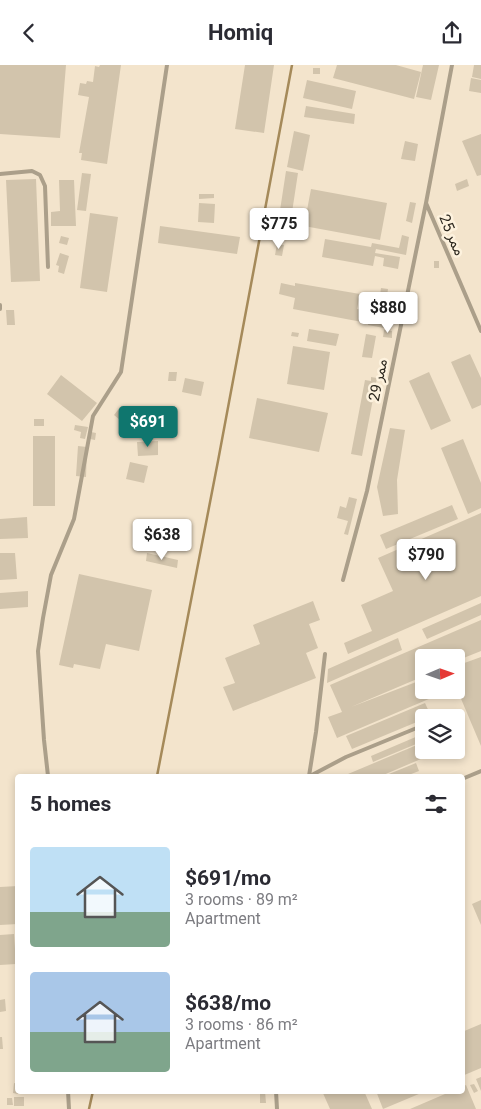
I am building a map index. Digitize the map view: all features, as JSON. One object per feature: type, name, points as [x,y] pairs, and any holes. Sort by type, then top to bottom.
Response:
[{"type":"lane","points":[[48,774],[38,651],[50,575],[74,519],[93,416],[121,372],[167,65]]},
{"type":"lane","name":"ممر 29","points":[[342,580],[367,491],[426,203],[452,65]]},
{"type":"lane","points":[[0,173],[32,171],[40,175],[45,186],[48,267]]},
{"type":"lane","name":"ممر 25","points":[[426,203],[481,331]]},
{"type":"lane","points":[[310,774],[325,654]]},
{"type":"lane","points":[[314,774],[346,757],[415,729]]},
{"type":"lane","points":[[465,778],[481,771]]},
{"type":"lane","points":[[68,1094],[69,1109]]},
{"type":"lane","points":[[276,1094],[276,1109]]},
{"type":"building","points":[[0,65],[66,65],[60,138],[0,134]]},
{"type":"building","points":[[100,65],[121,65],[107,164],[81,160],[82,153],[79,153],[89,97],[78,95],[80,83],[93,82],[95,66],[99,67]]},
{"type":"building","points":[[245,65],[274,65],[264,133],[235,129]]},
{"type":"building","points":[[337,65],[396,65],[421,72],[414,99],[333,78]]},
{"type":"building","points":[[423,65],[439,65],[431,100],[416,97]]},
{"type":"building","points":[[474,65],[481,65],[481,79],[472,77]]},
{"type":"building","points":[[313,68],[320,68],[320,74],[313,74]]},
{"type":"building","points":[[471,78],[481,80],[481,93],[469,91]]},
{"type":"building","points":[[307,80],[356,91],[352,109],[303,98]]},
{"type":"building","points":[[306,106],[355,114],[354,124],[304,117]]},
{"type":"building","points":[[294,131],[310,135],[303,171],[287,167]]},
{"type":"building","points":[[481,134],[481,175],[477,176],[462,141]]},
{"type":"building","points":[[405,141],[418,144],[415,161],[401,159]]},
{"type":"building","points":[[286,171],[298,173],[289,232],[277,230]]},
{"type":"building","points":[[82,173],[91,174],[86,211],[77,210]]},
{"type":"building","points":[[36,179],[40,281],[11,282],[6,180]]},
{"type":"building","points":[[467,179],[469,186],[457,191],[455,184]]},
{"type":"building","points":[[59,180],[74,180],[76,226],[51,226],[51,212],[60,211]]},
{"type":"building","points":[[311,189],[387,203],[380,240],[304,226]]},
{"type":"building","points":[[199,194],[214,194],[214,198],[199,199]]},
{"type":"building","points":[[410,202],[416,203],[412,223],[406,221]]},
{"type":"building","points":[[199,203],[215,204],[214,223],[198,222]]},
{"type":"building","points":[[90,213],[118,217],[107,292],[80,288]]},
{"type":"building","points":[[160,226],[240,237],[237,254],[158,243]]},
{"type":"building","points":[[402,235],[409,237],[406,255],[376,249],[375,253],[400,257],[398,269],[383,266],[384,258],[375,256],[373,266],[322,257],[325,239],[371,247],[372,243],[399,248]]},
{"type":"building","points":[[61,236],[69,238],[67,245],[59,243]]},
{"type":"building","points":[[277,244],[284,245],[282,256],[275,255]]},
{"type":"building","points":[[60,253],[69,256],[64,274],[58,272],[59,266],[56,265]]},
{"type":"building","points":[[434,261],[439,261],[439,268],[434,268]]},
{"type":"building","points":[[281,283],[295,286],[295,283],[360,294],[357,309],[365,310],[362,322],[293,309],[295,298],[279,294]]},
{"type":"building","points":[[381,288],[388,289],[387,296],[380,295]]},
{"type":"building","points":[[394,293],[399,294],[398,299],[393,298]]},
{"type":"building","points":[[371,306],[393,310],[389,329],[368,325]]},
{"type":"building","points":[[6,310],[14,310],[15,325],[7,325]]},
{"type":"building","points":[[309,329],[339,334],[336,346],[307,341]]},
{"type":"building","points":[[384,330],[392,331],[392,338],[383,337]]},
{"type":"building","points":[[292,332],[299,333],[298,337],[291,336]]},
{"type":"building","points":[[366,334],[376,336],[372,358],[362,357]]},
{"type":"building","points":[[293,346],[330,352],[324,390],[287,384]]},
{"type":"building","points":[[470,354],[481,378],[481,405],[472,409],[451,362]]},
{"type":"building","points":[[169,372],[177,372],[176,381],[168,381]]},
{"type":"building","points":[[429,372],[451,421],[431,430],[409,381]]},
{"type":"building","points":[[61,375],[97,403],[82,421],[47,394]]},
{"type":"building","points":[[371,377],[377,378],[362,456],[351,454],[365,380],[371,381]]},
{"type":"building","points":[[185,378],[204,382],[201,396],[182,392]]},
{"type":"building","points":[[257,398],[328,413],[319,452],[249,438]]},
{"type":"building","points":[[121,406],[128,411],[120,420],[114,415]]},
{"type":"building","points":[[34,419],[44,419],[44,426],[34,426]]},
{"type":"building","points":[[75,425],[88,427],[85,439],[80,438],[81,432],[74,430]]},
{"type":"building","points":[[390,428],[405,430],[397,480],[398,514],[383,516],[377,487]]},
{"type":"building","points":[[91,432],[96,433],[95,440],[90,439]]},
{"type":"building","points":[[33,436],[55,436],[55,506],[33,506]]},
{"type":"building","points":[[463,439],[481,483],[481,508],[468,514],[441,448]]},
{"type":"building","points":[[158,441],[158,455],[138,456],[137,442]]},
{"type":"building","points":[[78,446],[87,447],[86,477],[76,476]]},
{"type":"building","points":[[130,462],[148,466],[144,483],[126,479]]},
{"type":"building","points":[[349,497],[357,499],[348,535],[344,534],[348,521],[337,518],[340,506],[346,508]]},
{"type":"building","points":[[452,505],[458,519],[386,549],[380,535]]},
{"type":"building","points":[[481,513],[481,596],[348,654],[344,643],[372,631],[361,605],[393,591],[378,558]]},
{"type":"building","points":[[27,517],[28,538],[0,539],[0,519]]},
{"type":"building","points":[[0,553],[15,553],[17,579],[0,580]]},
{"type":"building","points":[[147,553],[178,560],[177,568],[146,561]]},
{"type":"building","points":[[79,574],[152,590],[139,651],[106,644],[100,669],[74,664],[73,668],[59,665]]},
{"type":"building","points":[[28,591],[28,607],[0,609],[0,593]]},
{"type":"building","points":[[313,601],[320,620],[309,624],[318,648],[306,653],[316,678],[233,711],[223,687],[235,683],[225,658],[260,644],[253,625]]},
{"type":"building","points":[[481,603],[481,615],[427,639],[422,629]]},
{"type":"building","points":[[481,620],[481,651],[465,657],[465,649],[415,649],[415,680],[351,707],[415,682],[415,699],[429,699],[337,738],[328,717],[342,712],[330,685]]},
{"type":"building","points":[[398,638],[402,650],[327,683],[328,669]]},
{"type":"building","points":[[481,657],[481,746],[461,699],[465,699],[465,663]]},
{"type":"building","points":[[425,703],[428,709],[415,709],[415,723],[352,749],[346,736]]},
{"type":"building","points":[[415,737],[415,744],[373,762],[371,756]]},
{"type":"building","points":[[415,746],[415,759],[421,759],[386,774],[348,774]]},
{"type":"building","points":[[416,763],[419,771],[411,774],[389,774]]},
{"type":"building","points":[[15,886],[15,924],[0,925],[0,887]]},
{"type":"building","points":[[481,900],[481,925],[472,904]]},
{"type":"building","points":[[14,934],[15,964],[0,965],[0,935]]},
{"type":"building","points":[[5,999],[6,1011],[0,1012],[0,1000]]},
{"type":"building","points":[[481,1024],[481,1068],[465,1075],[465,1031]]},
{"type":"building","points":[[0,1037],[2,1037],[3,1049],[0,1049]]},
{"type":"building","points":[[481,1077],[481,1091],[476,1079]]},
{"type":"building","points":[[474,1084],[478,1091],[474,1093],[470,1085]]},
{"type":"building","points":[[465,1086],[476,1109],[410,1109],[445,1094],[465,1094]]},
{"type":"building","points":[[260,1094],[265,1094],[266,1103],[260,1103]]},
{"type":"building","points":[[323,1094],[365,1094],[372,1109],[330,1109]]},
{"type":"building","points":[[377,1094],[419,1094],[383,1109]]},
{"type":"building","points":[[14,1097],[24,1097],[24,1106],[14,1106]]},
{"type":"building","points":[[7,1098],[12,1098],[13,1105],[7,1105]]},
{"type":"waterway","points":[[157,774],[292,65]]},
{"type":"waterway","points":[[89,1109],[92,1094]]}]
